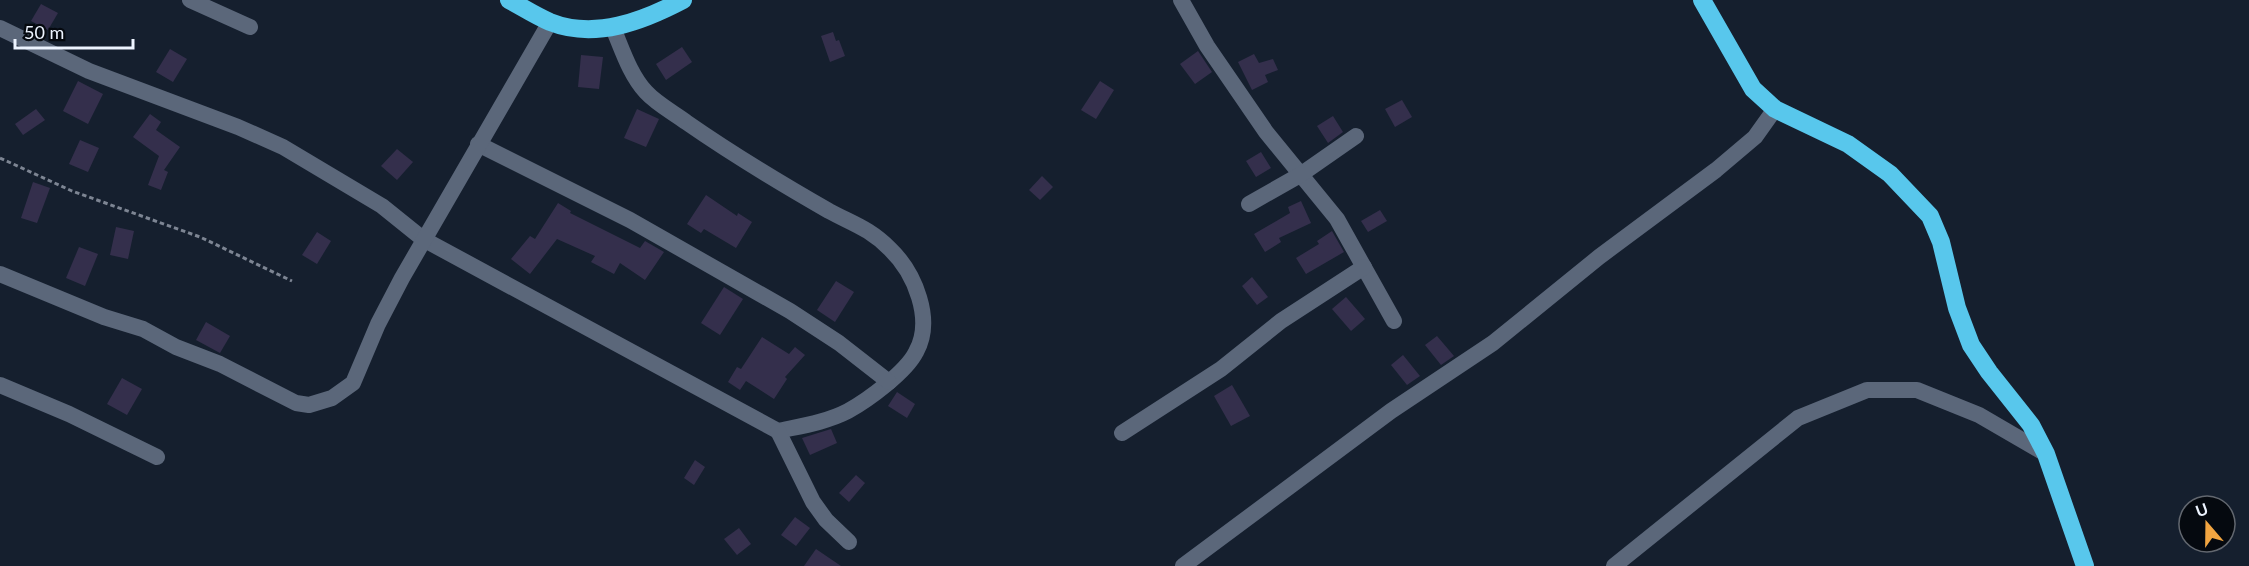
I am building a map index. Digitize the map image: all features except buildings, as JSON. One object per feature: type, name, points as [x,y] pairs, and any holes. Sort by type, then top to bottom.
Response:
[{"type":"highway","points":[[509,0],[550,22],[575,28],[613,28],[643,18],[683,0]]},
{"type":"highway","points":[[1702,0],[1753,89],[1775,109],[1848,144],[1890,174],[1930,216],[1941,242],[1957,308],[1971,345],[2031,425],[2046,454],[2085,566]]},
{"type":"street","points":[[190,0],[250,27]]},
{"type":"street","points":[[1181,0],[1222,68],[1266,132],[1337,219],[1394,321]]},
{"type":"street","points":[[0,274],[104,317],[143,329],[176,347],[220,364],[296,403],[309,405],[332,398],[353,383],[382,316],[423,239],[478,144],[499,113],[550,22]]},
{"type":"street","points":[[0,28],[89,71],[238,127],[283,147],[382,206],[423,239],[778,431],[813,502],[826,520],[849,542]]},
{"type":"street","points":[[613,28],[631,68],[646,93],[703,133],[783,183],[831,212],[867,229],[891,249],[904,266],[919,296],[923,324],[920,345],[912,359],[889,382],[848,411],[812,424],[778,431]]},
{"type":"street","points":[[1183,566],[1391,411],[1492,343],[1599,257],[1716,170],[1755,137],[1775,109]]},
{"type":"street","points":[[1249,204],[1300,175],[1356,136]]},
{"type":"street","points":[[478,144],[630,220],[790,311],[889,382]]},
{"type":"street","points":[[1122,433],[1221,369],[1281,321],[1364,267]]},
{"type":"street","points":[[0,385],[69,414],[157,457]]},
{"type":"street","points":[[1614,566],[1798,418],[1868,390],[1917,390],[1979,415],[2046,454]]},
{"type":"path","points":[[0,158],[72,191],[200,237],[292,282]]}]
